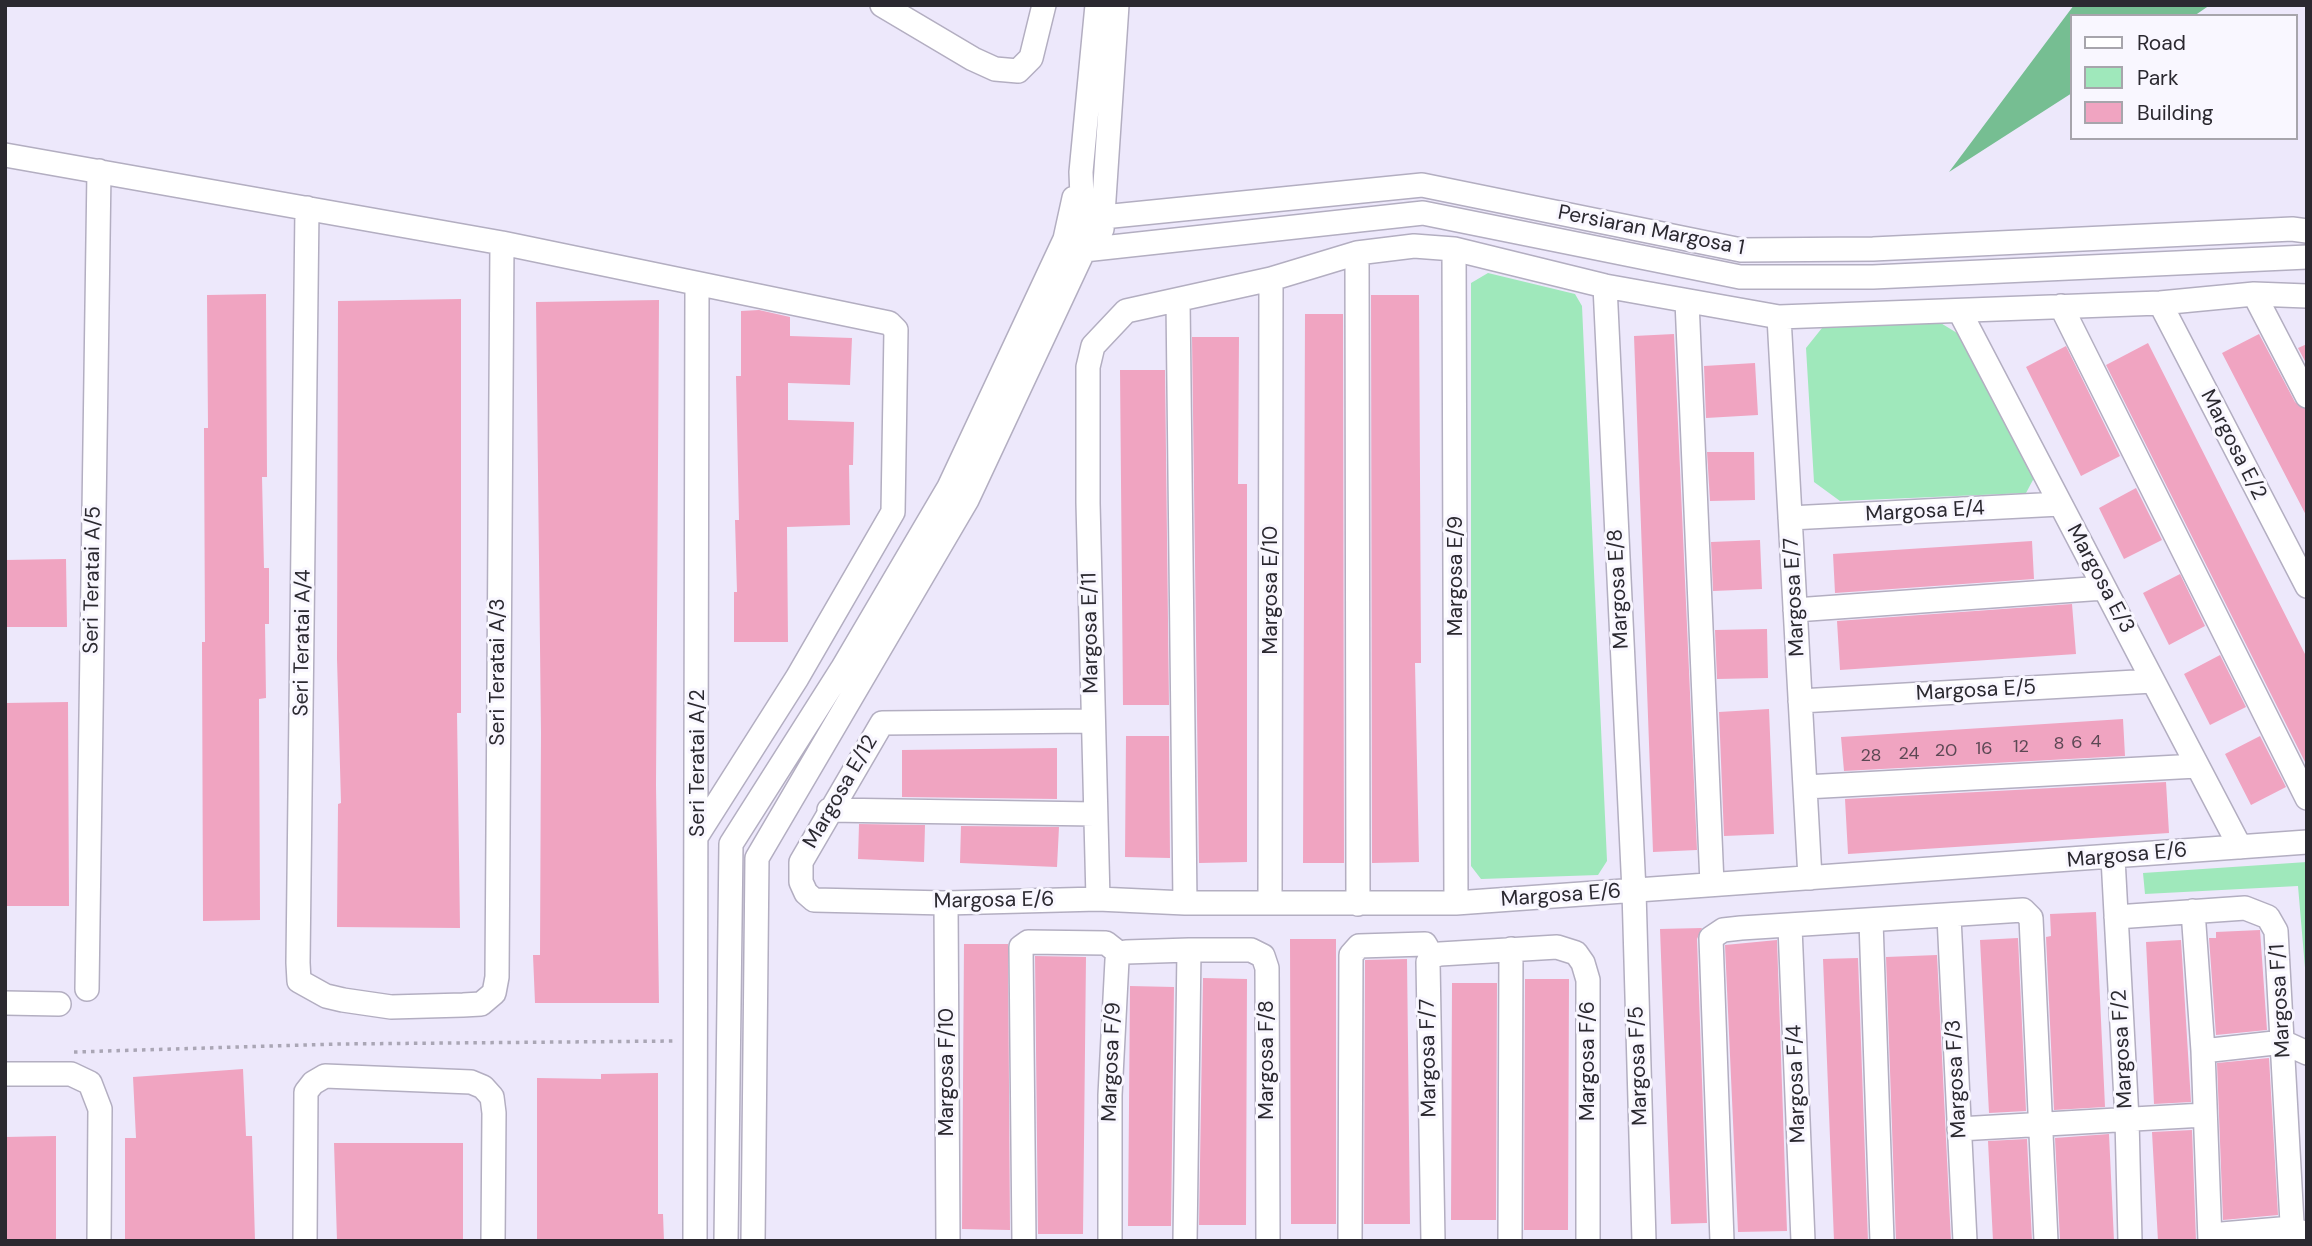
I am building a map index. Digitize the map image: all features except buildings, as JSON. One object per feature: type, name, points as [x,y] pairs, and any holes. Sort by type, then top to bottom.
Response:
[{"type":"street","points":[[882,5],[973,59],[995,69],[1018,71],[1031,58],[1044,5]]},
{"type":"street","points":[[753,1241],[757,858],[967,500],[1084,245],[1081,172],[1097,5]]},
{"type":"street","points":[[726,1241],[731,844],[842,669],[1084,245],[1102,216],[1113,207],[1104,183],[1117,5]]},
{"type":"street","points":[[5,155],[502,243],[697,286],[889,323],[896,330],[893,512],[797,678],[698,834]]},
{"type":"street","name":"Seri Teratai A/5","points":[[87,989],[99,172]]},
{"type":"street","points":[[1081,172],[1102,216]]},
{"type":"street","name":"Persiaran Margosa 1","points":[[1102,216],[1422,185],[1741,250],[1873,249],[2307,231]]},
{"type":"street","name":"Seri Teratai A/4","points":[[307,208],[299,981],[326,996],[391,1007]]},
{"type":"street","points":[[1530,266],[1544,211]]},
{"type":"street","name":"Persiaran Margosa 1","points":[[1084,245],[1423,212],[1740,277],[1873,277],[2307,257]]},
{"type":"street","name":"Seri Teratai A/3","points":[[391,1007],[481,1004],[494,993],[497,977],[502,243]]},
{"type":"street","points":[[1185,903],[1178,300],[1271,279],[1357,253],[1414,246],[1454,249],[1605,286],[1779,317],[2160,303],[2254,294],[2307,296]]},
{"type":"street","name":"Margosa E/9","points":[[1454,249],[1456,903]]},
{"type":"street","points":[[1873,249],[1873,313]]},
{"type":"street","points":[[1357,253],[1358,904]]},
{"type":"street","name":"Margosa E/10","points":[[1270,902],[1271,279]]},
{"type":"street","name":"Seri Teratai A/2","points":[[695,1241],[698,834],[697,286]]},
{"type":"street","name":"Margosa E/8","points":[[1605,286],[1634,891]]},
{"type":"street","points":[[2254,294],[2307,396]]},
{"type":"street","name":"Margosa E/11","points":[[1098,899],[1088,367],[1093,346],[1126,311],[1178,300]]},
{"type":"street","points":[[1687,301],[1712,884]]},
{"type":"street","name":"Margosa E/2","points":[[2160,303],[2307,586]]},
{"type":"street","points":[[2061,306],[2307,798]]},
{"type":"street","name":"Margosa E/3","points":[[1960,312],[2239,847]]},
{"type":"street","name":"Margosa E/7","points":[[1779,317],[1810,878]]},
{"type":"street","name":"Margosa E/4","points":[[1790,518],[2060,504]]},
{"type":"street","points":[[1795,610],[2104,588]]},
{"type":"street","name":"Margosa E/5","points":[[1800,701],[2153,681]]},
{"type":"street","name":"Margosa E/12","points":[[814,900],[801,882],[801,862],[882,723],[1093,721]]},
{"type":"street","points":[[1805,787],[2197,766]]},
{"type":"street","points":[[829,810],[1095,814]]},
{"type":"street","name":"Margosa E/6","points":[[814,900],[946,903],[1098,899],[1185,903],[1456,903],[2307,842]]},
{"type":"street","name":"Margosa F/2","points":[[2113,858],[2127,1119],[2130,1241]]},
{"type":"street","points":[[730,891],[757,891]]},
{"type":"street","name":"Margosa F/5","points":[[1634,891],[1644,1241]]},
{"type":"street","name":"Margosa F/10","points":[[946,903],[948,1241]]},
{"type":"street","name":"Margosa F/1","points":[[2116,917],[2245,908],[2268,917],[2276,931],[2283,1042],[2297,1133],[2297,1234]]},
{"type":"street","points":[[1722,1241],[1711,938],[1723,930],[2024,910],[2029,912],[2046,1241]]},
{"type":"street","points":[[2193,911],[2203,1051],[2210,1238],[2297,1234]]},
{"type":"street","name":"Margosa F/3","points":[[1949,916],[1965,1241]]},
{"type":"street","points":[[1871,921],[1882,1241]]},
{"type":"street","name":"Margosa F/4","points":[[1790,927],[1803,1241]]},
{"type":"street","points":[[1024,1241],[1021,947],[1028,942],[1106,943],[1120,954],[1189,950],[1185,1241]]},
{"type":"street","points":[[1350,1241],[1350,955],[1359,946],[1425,944],[1432,956],[1511,949],[1510,1241]]},
{"type":"street","name":"Margosa F/6","points":[[1511,949],[1557,947],[1576,953],[1583,963],[1588,980],[1589,1239]]},
{"type":"street","name":"Margosa F/8","points":[[1189,950],[1251,950],[1263,956],[1267,968],[1268,1241]]},
{"type":"street","name":"Margosa F/9","points":[[1110,1241],[1110,1095],[1116,966],[1120,954]]},
{"type":"street","name":"Margosa F/7","points":[[1432,956],[1427,969],[1433,1241]]},
{"type":"street","points":[[5,1003],[59,1004]]},
{"type":"street","points":[[727,1041],[754,1042]]},
{"type":"street","points":[[2203,1051],[2283,1042],[2307,1054]]},
{"type":"street","points":[[5,1074],[71,1074],[90,1083],[100,1109],[99,1241]]},
{"type":"street","points":[[305,1241],[306,1092],[325,1076],[471,1082],[483,1087],[492,1097],[493,1241]]},
{"type":"street","points":[[1959,1129],[2204,1115]]},
{"type":"path","points":[[61,1052],[338,1044],[695,1041]]},
{"type":"green space","points":[[2074,5],[2210,5],[2197,14],[2070,14],[2070,94],[1949,172]]},
{"type":"green space","points":[[1488,273],[1575,294],[1582,306],[1607,861],[1598,875],[1481,879],[1471,866],[1471,283]]},
{"type":"green space","points":[[1939,322],[1962,336],[2034,478],[2026,493],[1840,501],[1814,482],[1806,348],[1822,328]]},
{"type":"green space","points":[[2307,862],[2307,991],[2298,886],[2145,894],[2143,873]]}]
